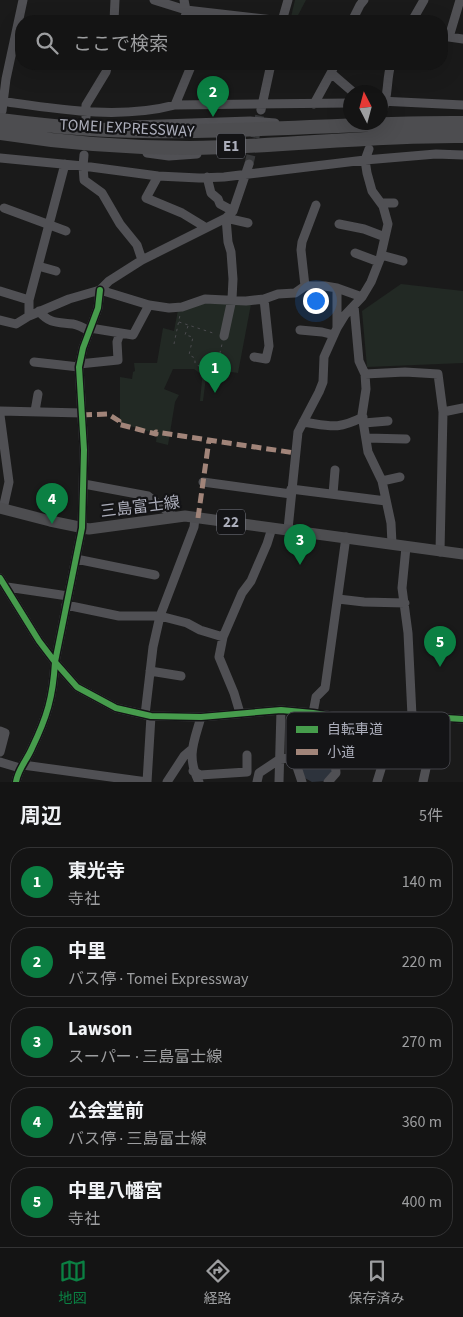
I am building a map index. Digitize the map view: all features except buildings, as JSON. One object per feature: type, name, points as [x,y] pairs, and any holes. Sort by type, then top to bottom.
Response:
[{"type":"highway","name":"TOMEI EXPRESSWAY","points":[[1,108],[63,128],[145,131],[463,123]]},
{"type":"highway","name":"TOMEI EXPRESSWAY","points":[[0,133],[97,146],[191,148],[295,143],[370,143],[463,136]]},
{"type":"main road","name":"三島富士線","points":[[2,508],[82,528],[175,517],[195,518],[463,554]]},
{"type":"street","points":[[19,15],[23,0]]},
{"type":"street","points":[[114,15],[115,0]]},
{"type":"street","points":[[154,0],[186,10],[230,15]]},
{"type":"street","points":[[184,0],[186,15]]},
{"type":"street","points":[[355,15],[364,0]]},
{"type":"street","points":[[415,15],[424,0]]},
{"type":"street","points":[[448,30],[460,0]]},
{"type":"street","points":[[15,31],[3,78],[1,108],[86,115],[155,110],[175,105],[261,107],[343,103]]},
{"type":"street","points":[[448,37],[463,38]]},
{"type":"street","points":[[86,115],[86,105],[106,70]]},
{"type":"street","points":[[175,105],[190,70]]},
{"type":"street","points":[[261,107],[270,70]]},
{"type":"street","points":[[314,104],[332,70]]},
{"type":"street","points":[[386,85],[389,70]]},
{"type":"street","points":[[331,73],[345,85]]},
{"type":"street","points":[[388,101],[463,105]]},
{"type":"street","points":[[288,529],[298,432],[321,387],[324,357],[346,315],[362,297],[371,282],[386,237],[388,224],[381,203],[372,191],[365,160],[370,143]]},
{"type":"street","points":[[0,158],[158,176],[208,178],[248,168],[436,154],[463,155]]},
{"type":"street","points":[[84,155],[82,166],[84,180],[109,202],[120,224],[137,245],[142,260]]},
{"type":"street","points":[[29,316],[29,300],[65,164]]},
{"type":"street","points":[[0,320],[16,324],[39,311],[69,299],[100,290],[110,281],[142,260],[226,218],[233,211],[248,168]]},
{"type":"street","points":[[158,176],[146,198],[182,213],[205,227]]},
{"type":"street","points":[[208,178],[211,193],[218,199],[220,204],[233,211]]},
{"type":"street","points":[[381,203],[394,203]]},
{"type":"street","points":[[305,286],[301,250],[302,242],[316,204]]},
{"type":"street","points":[[4,208],[66,231]]},
{"type":"street","points":[[226,218],[248,223]]},
{"type":"street","points":[[224,336],[232,299],[232,264],[226,218]]},
{"type":"street","points":[[339,224],[364,229],[386,237]]},
{"type":"street","points":[[355,253],[380,259],[403,261]]},
{"type":"street","points":[[38,266],[56,270]]},
{"type":"street","points":[[100,290],[168,308],[182,307],[205,299],[246,301],[264,299],[278,294],[295,292],[305,286],[337,288],[362,297]]},
{"type":"street","points":[[336,332],[337,288]]},
{"type":"street","points":[[16,782],[21,766],[32,749],[50,707],[55,662],[82,528],[84,484],[79,366],[98,308],[100,290]]},
{"type":"street","points":[[0,291],[29,300]]},
{"type":"street","points":[[254,357],[266,359],[269,346],[264,299]]},
{"type":"street","points":[[39,311],[44,318],[52,322],[76,324],[90,329],[133,335],[150,304]]},
{"type":"street","points":[[354,306],[359,361],[365,374],[366,389],[363,420],[368,452],[382,481],[391,523],[392,544]]},
{"type":"street","points":[[300,330],[336,332]]},
{"type":"street","points":[[34,362],[79,366],[118,360],[117,342],[120,333]]},
{"type":"street","points":[[365,374],[404,372],[438,374],[443,412],[440,552]]},
{"type":"street","points":[[35,411],[38,394]]},
{"type":"street","points":[[443,412],[463,408]]},
{"type":"street","points":[[0,411],[82,413]]},
{"type":"street","points":[[0,415],[9,482],[2,508]]},
{"type":"street","points":[[303,422],[334,427],[346,426],[363,420],[388,421]]},
{"type":"street","points":[[367,438],[406,439]]},
{"type":"street","points":[[333,494],[335,470]]},
{"type":"street","points":[[382,481],[400,477]]},
{"type":"street","points":[[203,482],[386,501]]},
{"type":"street","points":[[84,484],[148,496],[175,517]]},
{"type":"street","points":[[0,762],[147,782],[148,715],[153,647],[160,616],[194,527],[195,518]]},
{"type":"street","points":[[240,713],[234,692],[219,657],[223,637],[242,593],[251,581],[272,528]]},
{"type":"street","points":[[313,712],[316,697],[325,688],[346,537]]},
{"type":"street","points":[[406,547],[402,579],[408,633],[412,712]]},
{"type":"street","points":[[76,559],[155,575]]},
{"type":"street","points":[[2,582],[119,616],[160,616],[187,623],[200,630],[223,637]]},
{"type":"street","points":[[2,582],[39,641],[77,687],[116,708],[148,715],[201,717],[281,710],[302,712]]},
{"type":"street","points":[[338,598],[364,602],[405,603]]},
{"type":"street","points":[[150,671],[181,676]]},
{"type":"street","points":[[279,782],[281,710]]},
{"type":"street","points":[[199,782],[193,771],[191,750],[201,717]]},
{"type":"street","points":[[450,718],[463,719]]},
{"type":"street","points":[[0,731],[5,733],[0,752]]},
{"type":"street","points":[[166,782],[184,756],[191,750]]},
{"type":"street","points":[[193,771],[200,775],[247,772],[247,755]]},
{"type":"street","points":[[257,782],[259,773],[280,759],[286,758]]},
{"type":"street","points":[[297,769],[303,781]]},
{"type":"street","points":[[328,782],[336,773],[336,769]]},
{"type":"street","points":[[376,782],[380,769]]},
{"type":"street","points":[[423,782],[426,769]]},
{"type":"path","points":[[174,344],[182,307]]},
{"type":"path","points":[[179,322],[224,336],[217,366]]},
{"type":"path","points":[[188,326],[186,335],[193,336],[189,355],[195,358],[195,364],[207,370]]},
{"type":"shaded area","points":[[295,0],[306,0],[298,15],[291,15]]},
{"type":"shaded area","points":[[401,284],[463,291],[463,363],[367,367],[362,311]]},
{"type":"shaded area","points":[[196,303],[251,304],[238,373],[218,370],[216,378],[206,377],[203,401],[200,401],[201,374],[194,369],[173,369],[164,389],[179,395],[175,402],[168,445],[156,442],[157,434],[120,423],[120,377],[132,379],[133,372],[135,371],[134,363],[157,363],[163,328],[174,331],[178,310]]},
{"type":"shaded area","points":[[300,769],[333,769],[326,781],[312,782],[303,777]]},
{"type":"tunnel","points":[[249,164],[261,110]]},
{"type":"marked path","points":[[82,415],[108,414],[119,421],[118,424],[156,434],[156,432],[295,453]]},
{"type":"marked path","points":[[198,518],[209,440]]},
{"type":"cycle path","points":[[16,782],[37,737],[48,706],[82,528],[84,450],[79,367],[83,348],[98,308],[100,290]]},
{"type":"cycle path","points":[[0,578],[39,641],[77,687],[116,708],[151,716],[201,717],[281,710],[302,712]]},
{"type":"cycle path","points":[[450,718],[463,719]]},
{"type":"place","name":"中里","points":[[213,117]]},
{"type":"place","name":"東光寺","points":[[215,393]]},
{"type":"place","name":"公会堂前","points":[[52,524]]},
{"type":"place","name":"Lawson","points":[[300,565]]},
{"type":"place","name":"中里八幡宮","points":[[440,667]]}]
